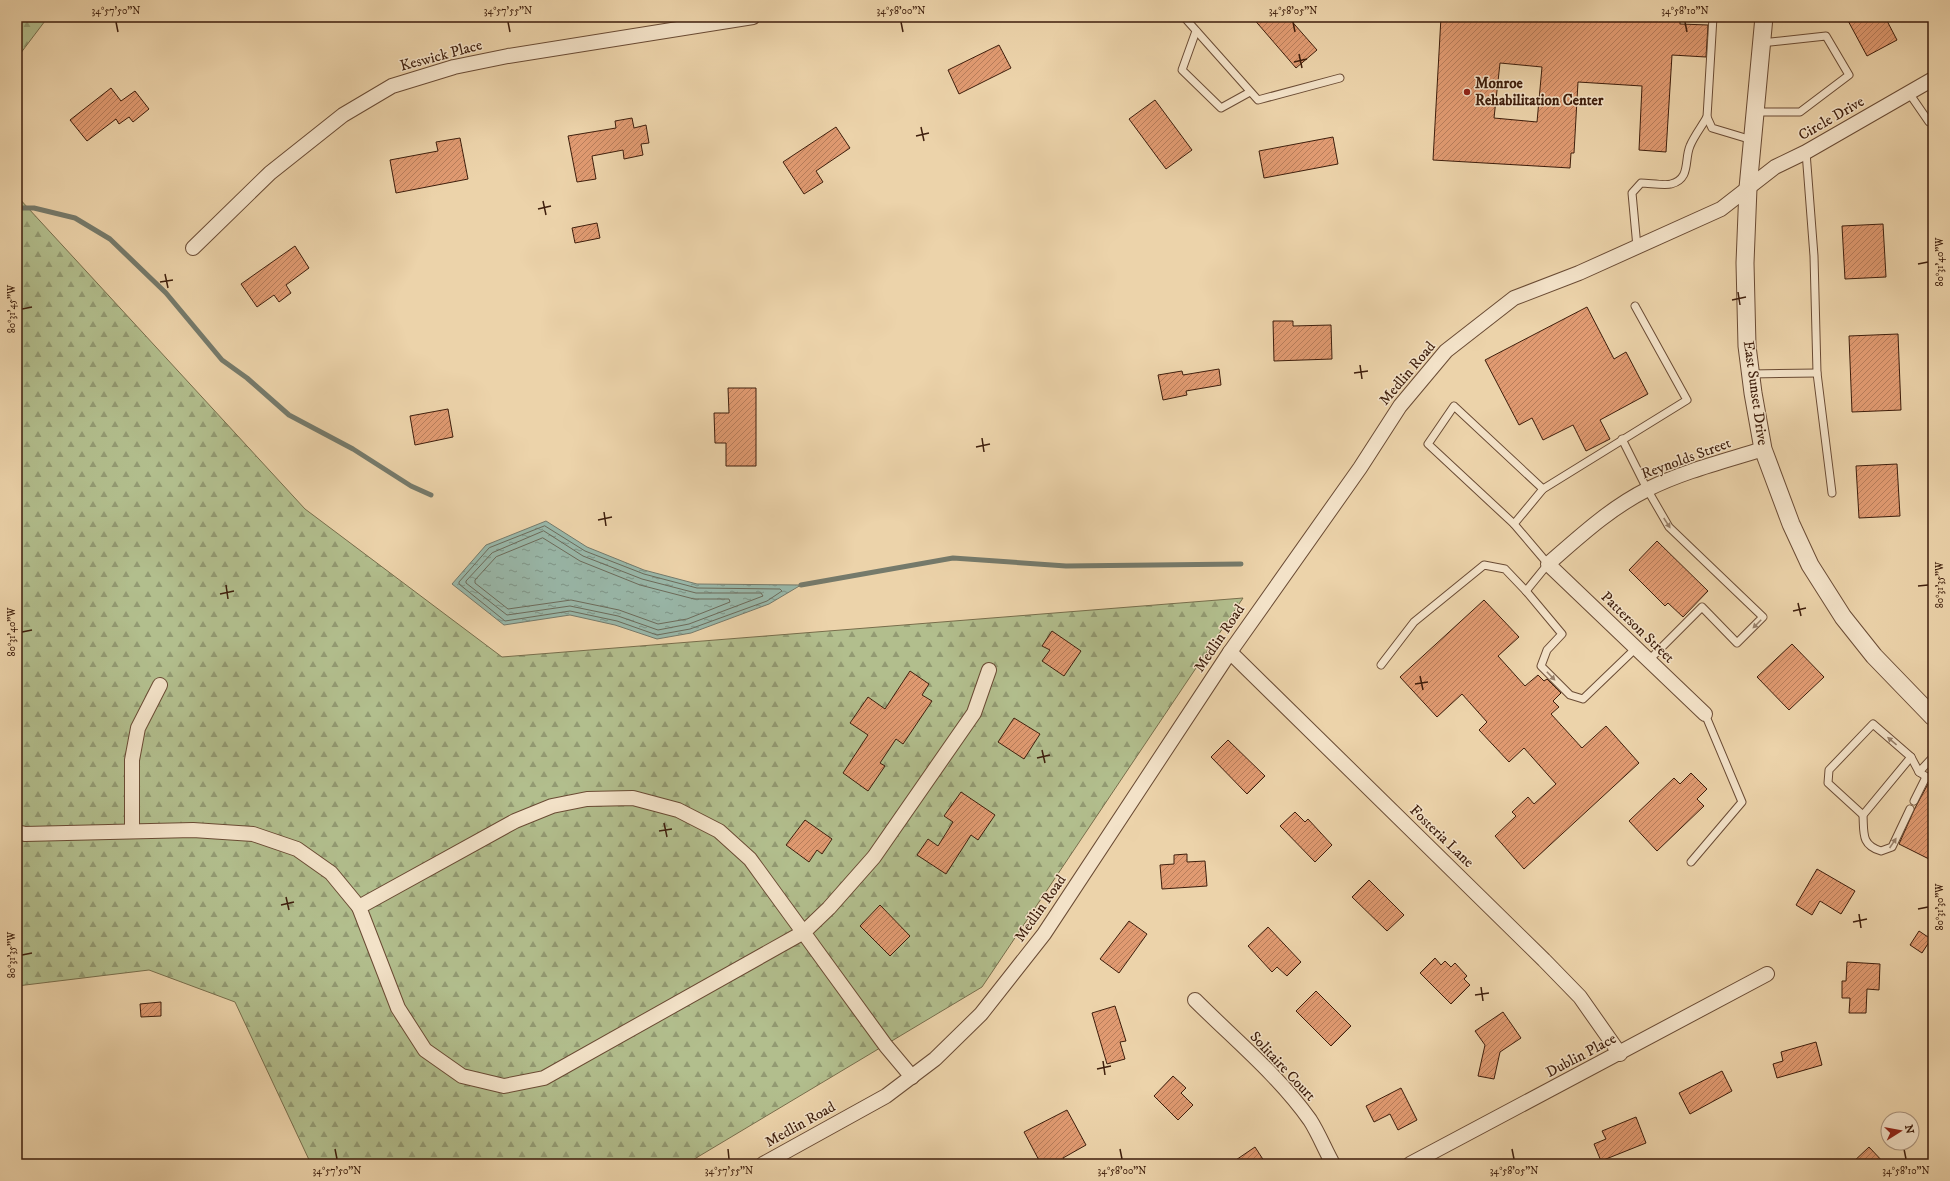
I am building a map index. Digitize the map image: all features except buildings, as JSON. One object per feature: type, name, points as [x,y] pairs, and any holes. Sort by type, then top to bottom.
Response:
[{"type":"street","name":"Keswick Place","points":[[193,248],[270,174],[343,115],[392,86],[454,67],[508,56],[753,17]]},
{"type":"street","name":"East Sunset Drive","points":[[1764,17],[1748,188],[1745,263],[1747,346],[1750,374],[1763,449],[1791,524],[1818,578],[1843,617],[1874,656],[1933,717]]},
{"type":"street","name":"Circle Drive","points":[[1748,188],[1774,167],[1806,152],[1933,79]]},
{"type":"street","name":"Medlin Road","points":[[763,1164],[886,1096],[935,1059],[981,1014],[1044,934],[1230,652],[1360,468],[1400,406],[1446,351],[1514,298],[1579,273],[1722,209],[1748,188]]},
{"type":"street","name":"Reynolds Street","points":[[1548,564],[1598,520],[1647,489],[1693,471],[1763,449]]},
{"type":"street","name":"Patterson Street","points":[[1548,564],[1705,714]]},
{"type":"street","name":"Fosteria Lane","points":[[1230,652],[1544,960],[1580,998],[1620,1054]]},
{"type":"street","points":[[17,832],[25,834],[193,830],[253,834],[297,849],[331,873],[359,906],[398,1008],[425,1050],[462,1076],[504,1086],[544,1078],[804,932],[829,908],[874,857],[974,713],[989,670]]},
{"type":"street","points":[[132,831],[132,760],[138,728],[160,684]]},
{"type":"street","points":[[359,906],[515,821],[552,806],[587,799],[634,798],[678,810],[719,831],[750,859],[886,1046],[912,1076]]},
{"type":"street","name":"Dublin Place","points":[[1410,1164],[1620,1054],[1767,974]]},
{"type":"street","name":"Solitaire Court","points":[[1195,1000],[1279,1082],[1311,1122],[1333,1164]]},
{"type":"lane","points":[[1184,17],[1258,100],[1340,78]]},
{"type":"lane","points":[[1713,17],[1708,117],[1712,128],[1752,140]]},
{"type":"lane","points":[[1196,31],[1182,70],[1221,108],[1250,92]]},
{"type":"lane","points":[[1755,112],[1800,112],[1849,75],[1826,36],[1761,43]]},
{"type":"lane","points":[[1909,93],[1929,122],[1933,120]]},
{"type":"lane","points":[[1637,247],[1632,193],[1641,183],[1654,182],[1669,185],[1679,182],[1686,172],[1689,147],[1708,117]]},
{"type":"lane","points":[[1806,152],[1814,256],[1817,373],[1832,493]]},
{"type":"lane","points":[[1514,524],[1543,489],[1687,400],[1635,306]]},
{"type":"lane","points":[[1750,374],[1817,373]]},
{"type":"lane","points":[[1526,591],[1548,564],[1514,524],[1428,444],[1454,406],[1543,489]]},
{"type":"lane","points":[[1622,439],[1647,489],[1669,527],[1763,617],[1737,643],[1702,607],[1649,660]]},
{"type":"lane","points":[[1380,665],[1414,622],[1484,565],[1504,569],[1526,591],[1562,634],[1547,650],[1541,666],[1570,695],[1583,700],[1636,648]]},
{"type":"lane","points":[[1691,862],[1742,802],[1705,714]]},
{"type":"lane","points":[[1863,815],[1828,783],[1829,770],[1873,724],[1911,757],[1919,772],[1933,781]]},
{"type":"lane","points":[[1910,809],[1892,846],[1887,850],[1881,851],[1872,849],[1864,838],[1863,815],[1911,757]]},
{"type":"lane","points":[[1919,772],[1933,757]]},
{"type":"lane","points":[[1914,801],[1926,777]]},
{"type":"green space","points":[[17,17],[48,17],[17,58]]},
{"type":"green space","points":[[17,196],[305,509],[502,657],[1243,598],[982,987],[686,1164],[311,1164],[235,1002],[149,970],[17,986]]},
{"type":"water","points":[[546,521],[587,547],[644,570],[697,584],[801,585],[769,604],[691,633],[657,639],[615,625],[570,615],[504,625],[452,584],[486,545]]},
{"type":"waterway","points":[[17,208],[34,208],[75,218],[110,239],[166,293],[222,360],[247,378],[289,415],[353,449],[411,486],[431,495]]},
{"type":"waterway","points":[[801,585],[953,558],[1066,566],[1241,564]]},
{"type":"place","name":"Monroe Rehabilitation Center","points":[[1467,92]]}]
